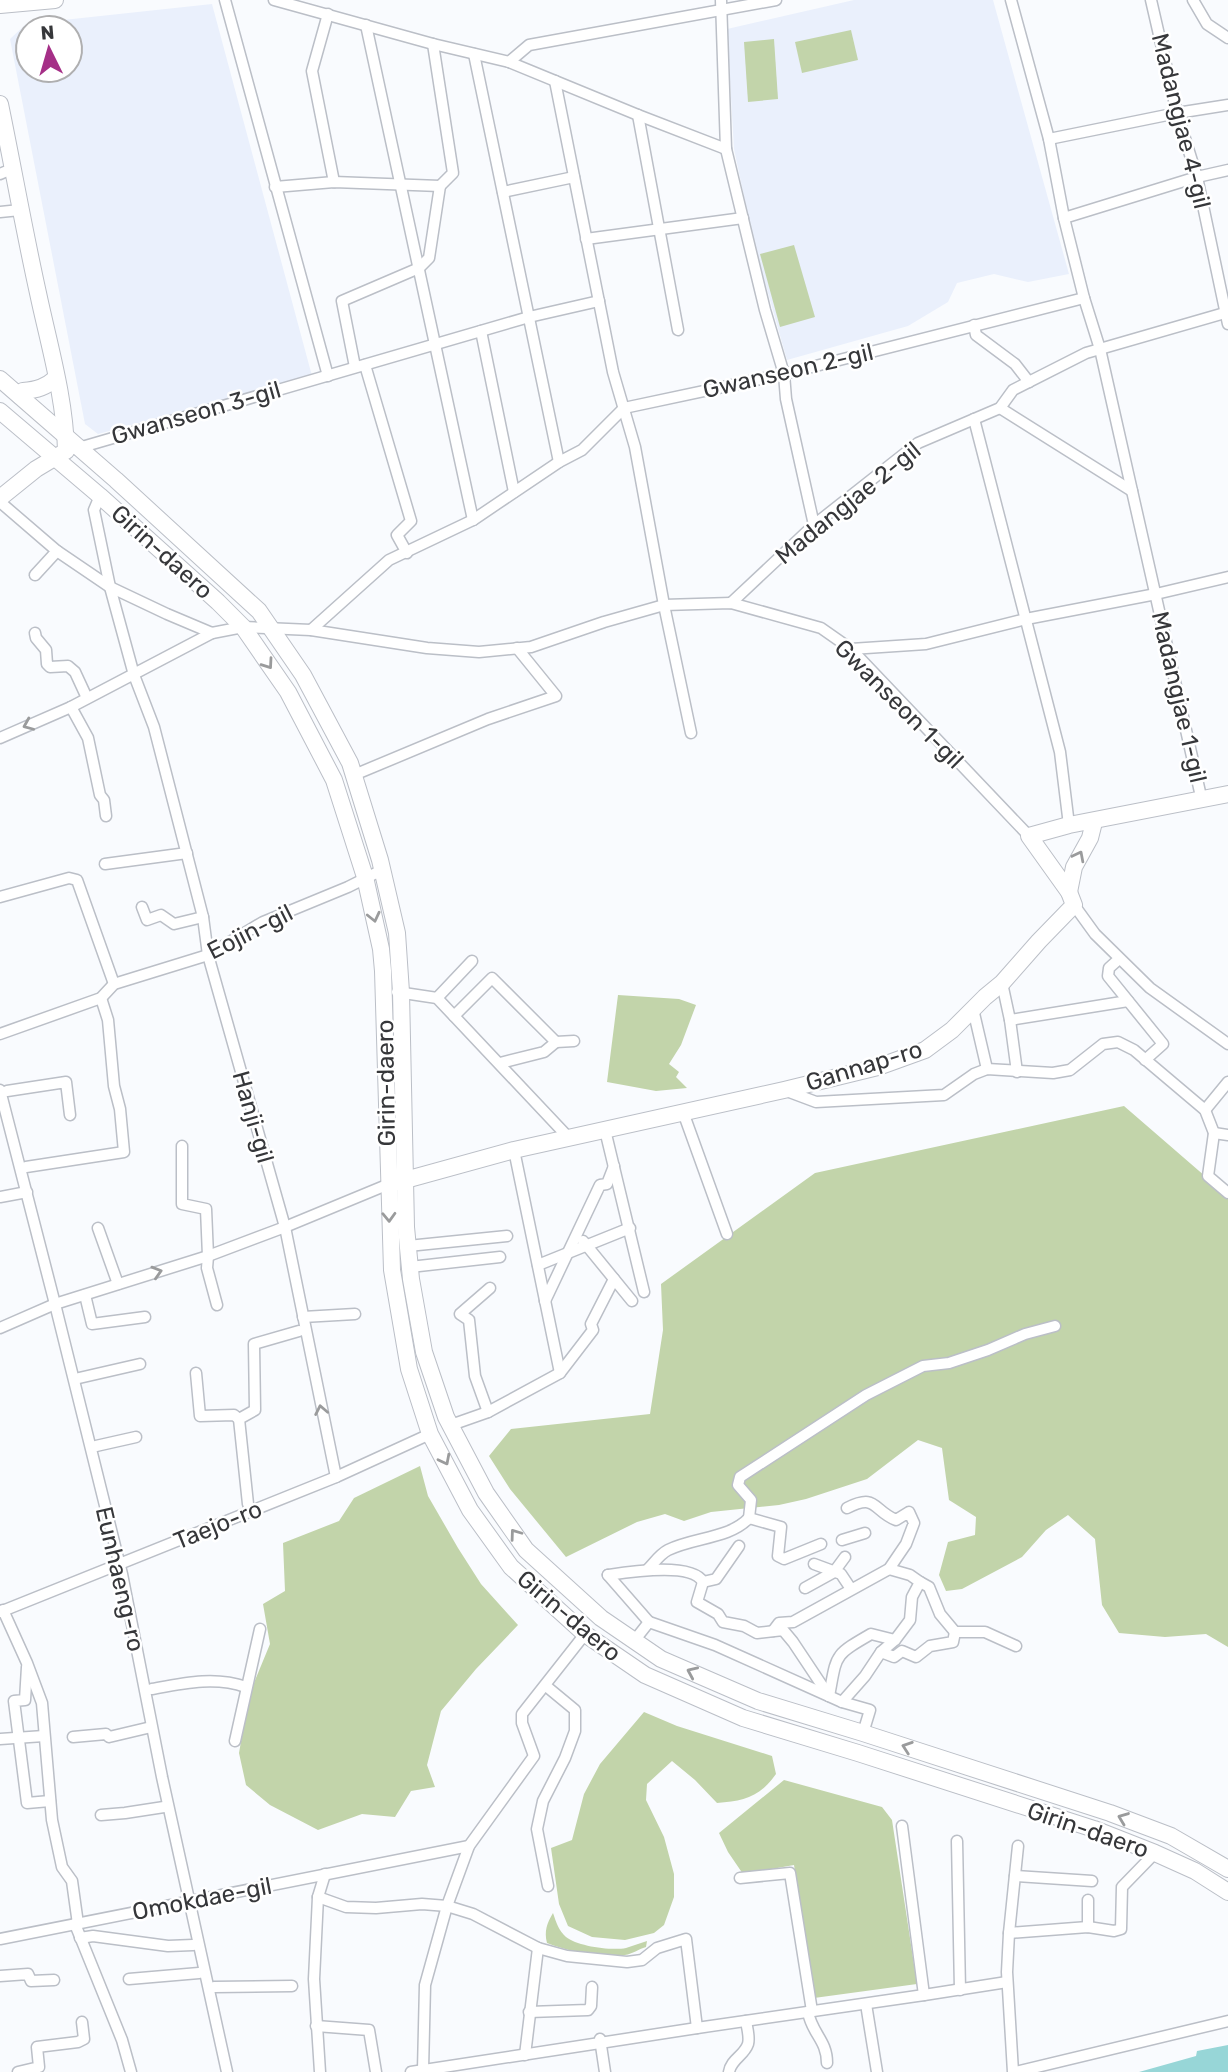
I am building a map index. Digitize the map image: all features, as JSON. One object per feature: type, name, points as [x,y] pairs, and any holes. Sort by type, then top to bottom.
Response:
[{"type":"street","points":[[0,5],[55,0]]},
{"type":"street","points":[[225,0],[327,376]]},
{"type":"street","points":[[274,0],[509,62],[726,149]]},
{"type":"street","points":[[323,0],[326,13],[312,71],[334,182]]},
{"type":"street","points":[[509,62],[529,45],[721,5],[776,0]]},
{"type":"street","points":[[1010,0],[1049,139],[1064,218],[1100,349],[1132,491]]},
{"type":"street","name":"Madangjae 4-gil","points":[[1151,0],[1177,113],[1197,177],[1228,324]]},
{"type":"street","points":[[1193,0],[1207,24],[1228,38]]},
{"type":"street","points":[[721,5],[726,149],[765,310],[784,374],[786,399],[814,524]]},
{"type":"street","points":[[366,25],[473,520]]},
{"type":"street","points":[[407,553],[397,535],[411,521],[360,366],[342,301],[419,268],[429,258],[440,186],[453,173],[433,44]]},
{"type":"street","points":[[474,54],[559,462]]},
{"type":"street","points":[[555,81],[613,372],[635,447],[691,733]]},
{"type":"street","points":[[0,104],[7,171],[20,210],[56,378],[66,448],[0,500],[57,551],[110,586],[212,633]]},
{"type":"street","points":[[1049,139],[1228,105]]},
{"type":"street","points":[[638,115],[678,330]]},
{"type":"street","points":[[1064,218],[1228,170]]},
{"type":"street","points":[[503,192],[574,177]]},
{"type":"street","points":[[275,187],[334,182],[440,186]]},
{"type":"street","points":[[0,212],[20,210]]},
{"type":"street","points":[[586,239],[743,218]]},
{"type":"street","points":[[1029,382],[1015,364],[976,335],[974,325],[1084,298]]},
{"type":"street","name":"Gwanseon 3-gil","points":[[66,448],[529,317],[599,301]]},
{"type":"street","name":"Madangjae 2-gil","points":[[731,603],[814,524],[918,443],[1000,408],[1013,390],[1086,353],[1226,312]]},
{"type":"street","name":"Gwanseon 2-gil","points":[[624,408],[784,374],[974,325]]},
{"type":"street","points":[[481,331],[514,492]]},
{"type":"street","points":[[20,396],[23,391],[48,386],[56,378]]},
{"type":"street","name":"Girin-daero","points":[[0,379],[20,396],[66,448],[100,496],[243,628],[288,692],[334,780],[365,877],[381,949],[391,1257],[395,1296],[409,1369],[430,1434],[470,1510],[511,1567],[585,1634],[645,1675],[743,1718],[1094,1829],[1195,1871],[1228,1892]]},
{"type":"street","points":[[311,629],[389,560],[473,520],[559,462],[582,450],[624,408]]},
{"type":"street","points":[[1000,408],[1132,491]]},
{"type":"street","name":"Girin-daero","points":[[0,411],[66,448],[259,611],[303,675],[350,763],[382,870],[397,933],[408,1246],[424,1352],[446,1417],[485,1493],[526,1550],[601,1618],[661,1658],[758,1702],[1110,1813],[1171,1836],[1228,1869]]},
{"type":"street","points":[[974,419],[1060,752],[1069,825]]},
{"type":"street","name":"Madangjae 1-gil","points":[[1132,491],[1202,801]]},
{"type":"street","name":"Hanji-gil","points":[[100,496],[94,510],[110,586],[134,676],[154,727],[203,917],[208,955],[285,1227],[336,1477]]},
{"type":"street","points":[[35,575],[57,551]]},
{"type":"street","name":"Madangjae 1-gil","points":[[851,649],[926,644],[1026,619],[1228,577]]},
{"type":"street","name":"Gwanseon 1-gil","points":[[212,633],[243,628],[311,629],[427,648],[479,652],[531,647],[664,605],[731,603],[821,628],[851,649],[1030,836],[1072,899]]},
{"type":"street","points":[[35,633],[46,650],[47,664],[50,667],[68,666],[75,672],[87,698]]},
{"type":"street","points":[[0,738],[134,676],[212,633]]},
{"type":"street","points":[[354,775],[488,719],[556,696],[517,648]]},
{"type":"street","points":[[71,707],[89,737],[106,816]]},
{"type":"street","points":[[1030,836],[1069,825],[1228,794]]},
{"type":"street","points":[[1094,822],[1090,838],[1074,867],[1072,899],[1095,934],[1150,988],[1228,1044]]},
{"type":"street","points":[[105,864],[187,853]]},
{"type":"street","name":"Eojin-gil","points":[[0,1034],[100,998],[114,984],[208,955],[263,922],[382,870]]},
{"type":"street","points":[[0,897],[69,878],[77,880],[114,984]]},
{"type":"street","name":"Gannap-ro","points":[[389,1184],[514,1150],[878,1067],[925,1050],[952,1030],[1002,984],[1072,899]]},
{"type":"street","points":[[142,906],[147,920],[161,915],[174,924],[203,917]]},
{"type":"street","points":[[1119,959],[1109,968],[1108,976],[1163,1044],[1145,1060]]},
{"type":"street","points":[[472,961],[437,998],[569,1138]]},
{"type":"street","points":[[454,1016],[492,978],[556,1042]]},
{"type":"street","points":[[1002,984],[1017,1072]]},
{"type":"street","name":"Girin-daero","points":[[384,993],[401,992],[437,998]]},
{"type":"street","points":[[26,1167],[124,1152],[108,1020],[100,998]]},
{"type":"street","points":[[1010,1020],[1128,1001]]},
{"type":"street","points":[[973,1009],[986,1069]]},
{"type":"street","points":[[500,1063],[544,1052],[556,1042],[574,1041]]},
{"type":"street","points":[[785,1090],[816,1102],[944,1095],[986,1069],[1053,1073],[1070,1070],[1103,1044],[1118,1042],[1134,1050],[1205,1111],[1214,1133],[1208,1176],[1228,1193]]},
{"type":"street","name":"Eunhaeng-ro","points":[[70,1115],[66,1082],[3,1091],[119,1565],[227,2072]]},
{"type":"street","points":[[1205,1111],[1228,1082]]},
{"type":"street","points":[[683,1112],[727,1234]]},
{"type":"street","points":[[605,1130],[644,1292]]},
{"type":"street","points":[[1214,1133],[1228,1135]]},
{"type":"street","points":[[182,1146],[185,1167],[182,1204],[206,1209],[207,1268],[217,1305]]},
{"type":"street","points":[[514,1150],[560,1373]]},
{"type":"street","points":[[545,1301],[600,1185],[607,1184],[614,1166]]},
{"type":"street","points":[[0,1328],[55,1304],[208,1256],[389,1184]]},
{"type":"street","points":[[0,1197],[27,1192]]},
{"type":"street","points":[[98,1228],[118,1284]]},
{"type":"street","points":[[538,1265],[630,1228]]},
{"type":"street","points":[[577,1234],[632,1301]]},
{"type":"street","points":[[408,1246],[507,1236]]},
{"type":"street","points":[[410,1267],[500,1257]]},
{"type":"street","points":[[451,1425],[488,1412],[560,1373],[593,1330],[591,1324],[614,1279]]},
{"type":"street","points":[[488,1412],[475,1376],[469,1320],[460,1314],[490,1288]]},
{"type":"street","points":[[85,1295],[92,1324],[145,1317]]},
{"type":"street","points":[[303,1317],[355,1314]]},
{"type":"street","points":[[648,1569],[666,1551],[739,1528],[749,1518],[751,1500],[738,1485],[740,1477],[866,1395],[923,1366],[949,1363],[1055,1325]]},
{"type":"street","points":[[196,1373],[200,1416],[234,1415],[239,1419],[255,1410],[254,1344],[299,1331]]},
{"type":"street","points":[[79,1378],[140,1364]]},
{"type":"street","name":"Taejo-ro","points":[[239,1419],[248,1504]]},
{"type":"street","name":"Taejo-ro","points":[[44,1736],[42,1703],[27,1663],[2,1611],[336,1477],[430,1434]]},
{"type":"street","points":[[96,1446],[136,1437]]},
{"type":"street","points":[[773,1631],[779,1623],[793,1622],[889,1569],[906,1544],[914,1523],[909,1511],[896,1520],[885,1515],[875,1504],[862,1501],[847,1508]]},
{"type":"street","points":[[749,1518],[780,1527],[778,1556],[784,1559],[821,1544]]},
{"type":"street","points":[[842,1540],[865,1533]]},
{"type":"street","points":[[704,1582],[716,1579],[739,1546]]},
{"type":"street","points":[[805,1588],[835,1570],[845,1557]]},
{"type":"street","points":[[814,1564],[841,1574],[851,1589]]},
{"type":"street","points":[[704,1582],[700,1576],[692,1573],[648,1569],[608,1575],[649,1622],[715,1645],[842,1702],[870,1710],[863,1733]]},
{"type":"street","points":[[889,1569],[910,1576],[929,1587],[940,1614],[955,1632]]},
{"type":"street","points":[[704,1582],[697,1602],[718,1614],[723,1622],[744,1626],[757,1633],[783,1630],[829,1696]]},
{"type":"street","points":[[842,1702],[910,1620],[912,1597],[920,1582]]},
{"type":"street","points":[[634,1642],[649,1622]]},
{"type":"street","points":[[715,1645],[723,1622]]},
{"type":"street","points":[[234,1741],[260,1629]]},
{"type":"street","points":[[955,1632],[985,1632],[1016,1646]]},
{"type":"street","points":[[881,1652],[894,1657],[902,1651],[916,1657],[930,1646],[953,1642],[955,1632]]},
{"type":"street","points":[[424,2070],[425,1984],[446,1906],[469,1846],[534,1756],[522,1723],[522,1714],[585,1634]]},
{"type":"street","points":[[829,1696],[838,1655],[843,1650],[871,1634],[895,1640]]},
{"type":"street","points":[[27,1663],[26,1700],[14,1701],[27,1803],[50,1801]]},
{"type":"street","points":[[152,1689],[217,1681],[229,1681],[246,1687]]},
{"type":"street","points":[[546,1686],[575,1710],[575,1731],[565,1758],[543,1801],[537,1829],[548,1886]]},
{"type":"street","points":[[73,1737],[106,1734],[109,1737],[147,1728]]},
{"type":"street","points":[[0,1739],[44,1736],[52,1821],[62,1867],[72,1881],[76,1924],[131,2072]]},
{"type":"street","points":[[101,1815],[164,1807]]},
{"type":"street","points":[[902,1826],[924,1995]]},
{"type":"street","points":[[957,1841],[960,1990]]},
{"type":"street","name":"Omokdae-gil","points":[[0,1939],[469,1846]]},
{"type":"street","points":[[1018,1846],[1007,1982],[1014,2072],[1228,2021]]},
{"type":"street","points":[[1009,1933],[1088,1927],[1114,1931],[1121,1929],[1122,1887],[1155,1853]]},
{"type":"street","points":[[740,1878],[790,1873],[810,2023],[825,2045],[827,2063]]},
{"type":"street","points":[[320,2072],[314,1979],[318,1897],[325,1874]]},
{"type":"street","points":[[1015,1876],[1092,1881]]},
{"type":"street","points":[[318,1897],[346,1907],[376,1908],[422,1904],[446,1906],[473,1914],[538,1948],[567,1956],[627,1962],[642,1960],[657,1948],[686,1939],[697,2028]]},
{"type":"street","points":[[1088,1900],[1088,1927]]},
{"type":"street","points":[[80,1938],[93,1936],[169,1946],[193,1945]]},
{"type":"street","points":[[525,2054],[538,1948]]},
{"type":"street","points":[[129,1979],[199,1973]]},
{"type":"street","points":[[0,1976],[28,1975],[31,1981],[54,1980]]},
{"type":"street","points":[[411,2072],[600,2041],[1007,1982]]},
{"type":"street","points":[[214,1987],[292,1986]]},
{"type":"street","points":[[529,2012],[588,2010],[591,2006],[592,1987]]},
{"type":"street","points":[[866,2004],[877,2072]]},
{"type":"street","points":[[729,2072],[730,2064],[747,2048],[749,2040],[746,2021]]},
{"type":"street","points":[[18,2072],[39,2067],[37,2047],[84,2039],[82,2022]]},
{"type":"street","points":[[316,2026],[369,2030],[376,2072]]},
{"type":"street","points":[[600,2041],[605,2072]]},
{"type":"street","points":[[495,2057],[495,2072]]},
{"type":"shaded area","points":[[854,0],[993,0],[1069,274],[1028,282],[994,274],[957,283],[948,302],[908,326],[787,360],[754,244],[734,149],[727,29]]},
{"type":"shaded area","points":[[212,4],[312,376],[98,434],[85,424],[19,84],[84,84],[84,18]]},
{"type":"shaded area","points":[[14,35],[14,60],[10,39]]},
{"type":"green space","points":[[851,30],[858,60],[802,73],[795,42]]},
{"type":"green space","points":[[774,39],[778,99],[748,102],[744,42]]},
{"type":"green space","points":[[794,245],[815,317],[780,327],[760,254]]},
{"type":"green space","points":[[618,995],[679,999],[696,1005],[681,1045],[669,1064],[679,1072],[676,1077],[687,1088],[656,1091],[607,1082]]},
{"type":"green space","points":[[1124,1106],[1228,1196],[1228,1647],[1206,1634],[1165,1637],[1119,1633],[1102,1605],[1095,1539],[1068,1515],[1046,1530],[1022,1557],[962,1589],[946,1591],[939,1575],[948,1542],[975,1535],[976,1517],[949,1500],[942,1448],[918,1440],[867,1479],[779,1505],[711,1512],[684,1521],[665,1514],[637,1522],[566,1557],[510,1489],[489,1456],[511,1429],[650,1414],[663,1330],[661,1284],[815,1173]]},
{"type":"green space","points":[[420,1466],[428,1496],[458,1548],[481,1584],[518,1625],[441,1711],[427,1765],[435,1787],[411,1791],[395,1817],[362,1814],[318,1830],[270,1805],[246,1785],[239,1753],[249,1695],[270,1644],[263,1604],[285,1591],[283,1543],[339,1521],[354,1498]]},
{"type":"green space","points":[[644,1712],[677,1726],[772,1756],[776,1774],[764,1788],[751,1796],[717,1803],[672,1761],[647,1784],[646,1800],[664,1837],[674,1874],[674,1897],[664,1925],[654,1933],[625,1940],[592,1937],[568,1926],[559,1904],[551,1848],[572,1840],[584,1794],[600,1764]]},
{"type":"green space","points":[[784,1780],[882,1807],[892,1820],[917,1984],[814,1998],[794,1865],[743,1874],[719,1833]]},
{"type":"green space","points":[[553,1913],[564,1935],[578,1943],[620,1949],[647,1941],[646,1947],[628,1954],[605,1956],[575,1952],[547,1943],[547,1927]]},
{"type":"water","points":[[1228,2045],[1228,2072],[1139,2072],[1196,2056],[1197,2051]]}]
